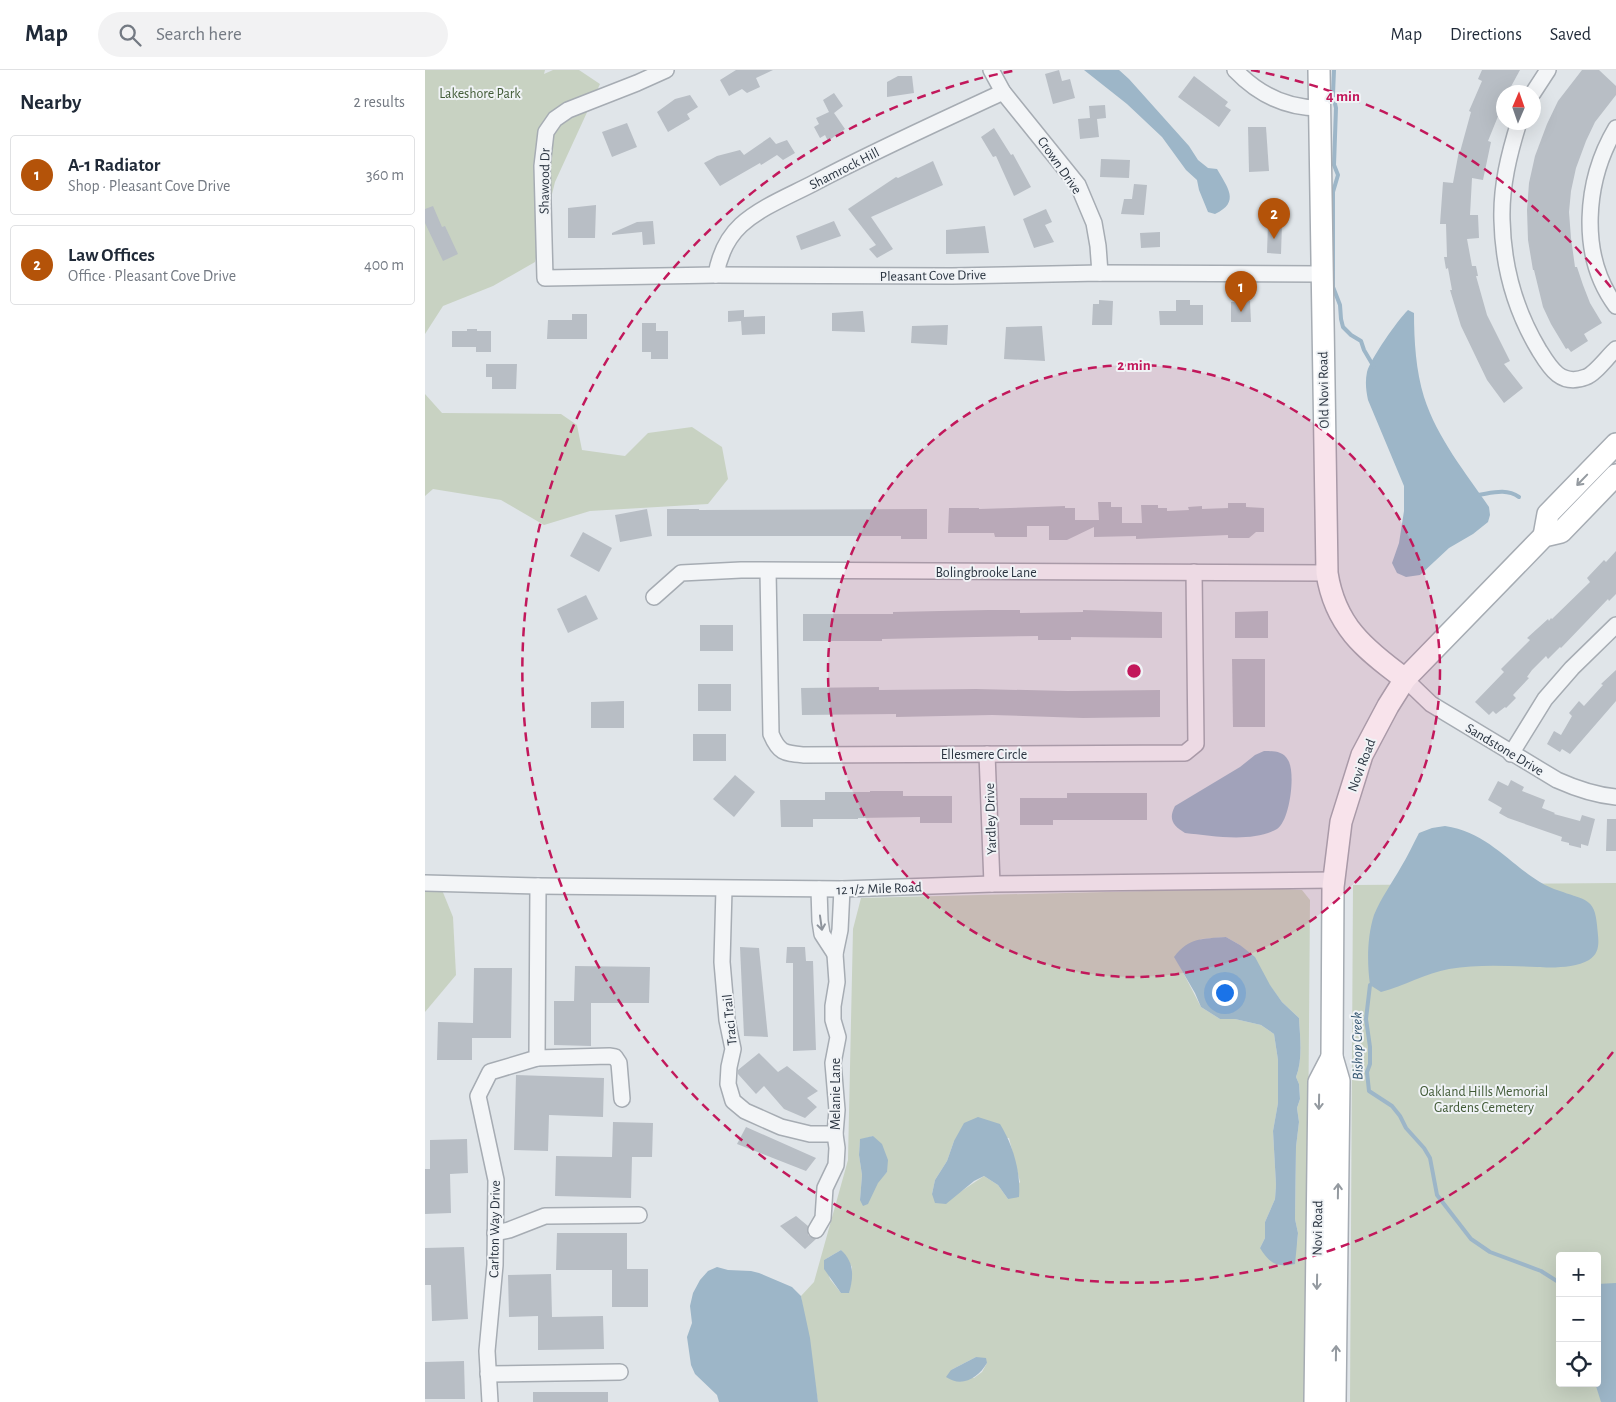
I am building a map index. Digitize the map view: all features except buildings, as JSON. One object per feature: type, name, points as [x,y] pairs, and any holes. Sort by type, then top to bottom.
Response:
[{"type":"main road","name":"Old Novi Road","points":[[1319,70],[1327,573],[1333,602],[1350,630],[1378,659],[1405,679]]},
{"type":"main road","points":[[1544,536],[1548,514],[1616,444]]},
{"type":"main road","name":"Novi Road","points":[[1335,1402],[1339,1081],[1332,1057],[1333,880],[1341,822],[1362,755],[1387,706],[1405,679],[1544,536],[1561,532],[1616,475]]},
{"type":"main road","name":"Novi Road","points":[[1315,1402],[1319,1082],[1332,1057]]},
{"type":"street","name":"Shawood Dr","points":[[545,278],[542,166],[546,132],[555,119],[568,110],[666,70]]},
{"type":"street","name":"Crown Drive","points":[[991,70],[1003,92],[1077,185],[1093,223],[1098,246],[1100,273]]},
{"type":"street","points":[[1235,70],[1248,84],[1275,100],[1307,108],[1319,108]]},
{"type":"street","points":[[1538,85],[1548,70]]},
{"type":"street","name":"Shamrock Hill","points":[[716,275],[719,258],[733,233],[764,209],[859,159],[1003,92]]},
{"type":"street","points":[[1616,128],[1600,159],[1590,210],[1594,255],[1602,279],[1616,306]]},
{"type":"street","points":[[1517,130],[1506,170],[1502,208],[1503,237],[1512,291],[1528,332],[1552,370],[1568,379],[1585,378],[1590,375],[1616,349]]},
{"type":"street","name":"Pleasant Cove Drive","points":[[545,278],[716,275],[952,276],[1100,273],[1321,274]]},
{"type":"street","name":"Bolingbrooke Lane","points":[[654,597],[681,573],[768,570],[1327,573]]},
{"type":"street","name":"Ellesmere Circle","points":[[768,570],[771,734],[776,746],[787,753],[804,755],[1185,753],[1196,744],[1195,572]]},
{"type":"street","points":[[1511,754],[1545,699],[1571,668],[1616,625]]},
{"type":"street","name":"Sandstone Drive","points":[[1405,679],[1431,704],[1557,780],[1595,795],[1616,797]]},
{"type":"street","name":"Yardley Drive","points":[[987,754],[992,884]]},
{"type":"street","name":"12 1/2 Mile Road","points":[[425,883],[724,889],[842,889],[992,884],[1333,880]]},
{"type":"street","points":[[537,886],[537,1058]]},
{"type":"street","name":"Traci Trail","points":[[724,889],[722,962],[727,1001],[727,1020],[733,1049],[728,1084],[733,1101],[745,1111],[781,1126],[810,1134],[835,1134]]},
{"type":"street","name":"Melanie Lane","points":[[819,889],[822,934],[835,954]]},
{"type":"street","name":"Melanie Lane","points":[[816,1230],[823,1218],[825,1188],[835,1164],[837,1148],[835,1134],[837,1110],[833,1063],[838,1037],[833,1020],[833,1006],[837,982],[835,954],[840,930],[842,889]]},
{"type":"street","name":"Carlton Way Drive","points":[[490,1402],[487,1351],[495,1265],[496,1180],[478,1096],[490,1072],[537,1058],[609,1056],[615,1057],[619,1063],[621,1100]]},
{"type":"street","points":[[495,1233],[509,1230],[545,1216],[639,1216]]},
{"type":"street","points":[[488,1374],[620,1372]]},
{"type":"green space","name":"Lakeshore Park","points":[[425,70],[545,70],[544,74],[553,70],[579,70],[600,84],[555,182],[535,262],[493,286],[443,306],[425,334]]},
{"type":"green space","points":[[425,394],[442,413],[561,414],[577,425],[582,450],[625,456],[648,433],[692,427],[722,447],[728,479],[708,504],[590,511],[544,525],[501,500],[433,489],[425,496]]},
{"type":"green space","name":"Oakland Hills Memorial Gardens Cemetery","points":[[1616,883],[1616,1402],[1350,1402],[1353,885]]},
{"type":"green space","points":[[1266,888],[1302,890],[1310,900],[1306,1402],[818,1402],[801,1296],[814,1282],[848,1160],[853,929],[861,898]],"holes":[[[1226,937],[1240,945],[1282,1002],[1299,1018],[1300,1055],[1296,1077],[1299,1084],[1300,1099],[1297,1108],[1299,1122],[1296,1147],[1295,1219],[1298,1233],[1297,1244],[1260,1248],[1265,1238],[1265,1222],[1275,1199],[1276,1185],[1273,1131],[1278,1103],[1278,1060],[1274,1034],[1261,1025],[1235,1019],[1220,1019],[1201,1007],[1175,957],[1201,939]],[[873,1136],[887,1172],[860,1200],[862,1175],[859,1155],[860,1140]],[[1009,1138],[1020,1182],[1008,1199],[998,1185],[984,1176],[960,1192],[932,1194],[935,1180],[947,1161],[954,1141]],[[841,1250],[852,1267],[849,1293],[841,1293],[830,1279],[824,1260]],[[976,1357],[987,1363],[982,1372],[974,1378],[951,1370]]]},
{"type":"green space","points":[[425,889],[442,890],[453,917],[456,975],[425,1012]]},
{"type":"water","points":[[1084,70],[1119,70],[1129,79],[1189,146],[1198,160],[1208,168],[1217,169],[1228,188],[1230,199],[1228,204],[1215,214],[1208,212],[1197,180],[1186,170],[1162,137],[1127,104]]},
{"type":"water","points":[[1408,310],[1414,313],[1415,345],[1421,387],[1436,427],[1489,507],[1490,515],[1488,522],[1473,534],[1449,548],[1420,575],[1406,577],[1397,573],[1392,563],[1399,543],[1404,511],[1404,486],[1368,400],[1366,383],[1369,366],[1391,331]]},
{"type":"water","points":[[1264,751],[1281,753],[1286,757],[1290,766],[1291,785],[1288,807],[1282,824],[1277,829],[1256,836],[1232,837],[1185,833],[1177,828],[1172,818],[1175,806]]},
{"type":"water","points":[[1445,826],[1475,835],[1545,885],[1587,901],[1594,910],[1597,925],[1598,949],[1593,957],[1577,965],[1563,967],[1460,967],[1432,973],[1381,992],[1370,985],[1369,941],[1374,915],[1419,833]]},
{"type":"water","points":[[1226,937],[1255,957],[1270,985],[1282,1002],[1299,1018],[1300,1055],[1296,1077],[1299,1084],[1300,1099],[1297,1108],[1299,1122],[1296,1147],[1295,1219],[1298,1233],[1295,1264],[1278,1265],[1270,1261],[1260,1248],[1265,1238],[1265,1222],[1275,1199],[1276,1185],[1273,1131],[1278,1103],[1278,1060],[1274,1034],[1261,1025],[1235,1019],[1220,1019],[1201,1007],[1174,957],[1191,942]]},
{"type":"water","points":[[978,1117],[1000,1124],[1005,1132],[1017,1168],[1019,1197],[1008,1199],[998,1185],[984,1176],[974,1181],[946,1204],[935,1203],[932,1194],[935,1180],[947,1161],[954,1141],[964,1123]]},
{"type":"water","points":[[873,1136],[882,1144],[888,1160],[887,1172],[878,1183],[868,1204],[863,1206],[860,1200],[862,1175],[859,1155],[860,1139]]},
{"type":"water","points":[[841,1250],[851,1264],[852,1281],[849,1293],[841,1293],[824,1269],[824,1260]]},
{"type":"water","points":[[717,1267],[759,1273],[792,1287],[801,1296],[810,1338],[818,1402],[719,1402],[717,1395],[695,1374],[691,1365],[687,1337],[692,1323],[690,1306],[693,1293],[700,1280],[708,1271]]},
{"type":"water","points":[[1616,1283],[1616,1402],[1601,1402],[1596,1387],[1601,1387],[1601,1284]]},
{"type":"water","points":[[976,1357],[986,1358],[987,1363],[974,1377],[958,1382],[946,1377],[951,1370]]},
{"type":"waterway","points":[[1334,70],[1333,95],[1336,108],[1334,165],[1338,175],[1333,192],[1333,287],[1340,305],[1343,327],[1361,341],[1374,367]]},
{"type":"waterway","points":[[1478,495],[1504,492],[1519,497]]},
{"type":"waterway","name":"Bishop Creek","points":[[1370,985],[1366,1019],[1370,1047],[1370,1064],[1367,1072],[1369,1091],[1392,1106],[1406,1128],[1424,1148],[1430,1158],[1437,1195],[1471,1239],[1490,1252],[1541,1271],[1556,1280]]},
{"type":"place","name":"Law Offices","points":[[1274,239]]},
{"type":"place","name":"A-1 Radiator","points":[[1241,312]]}]
